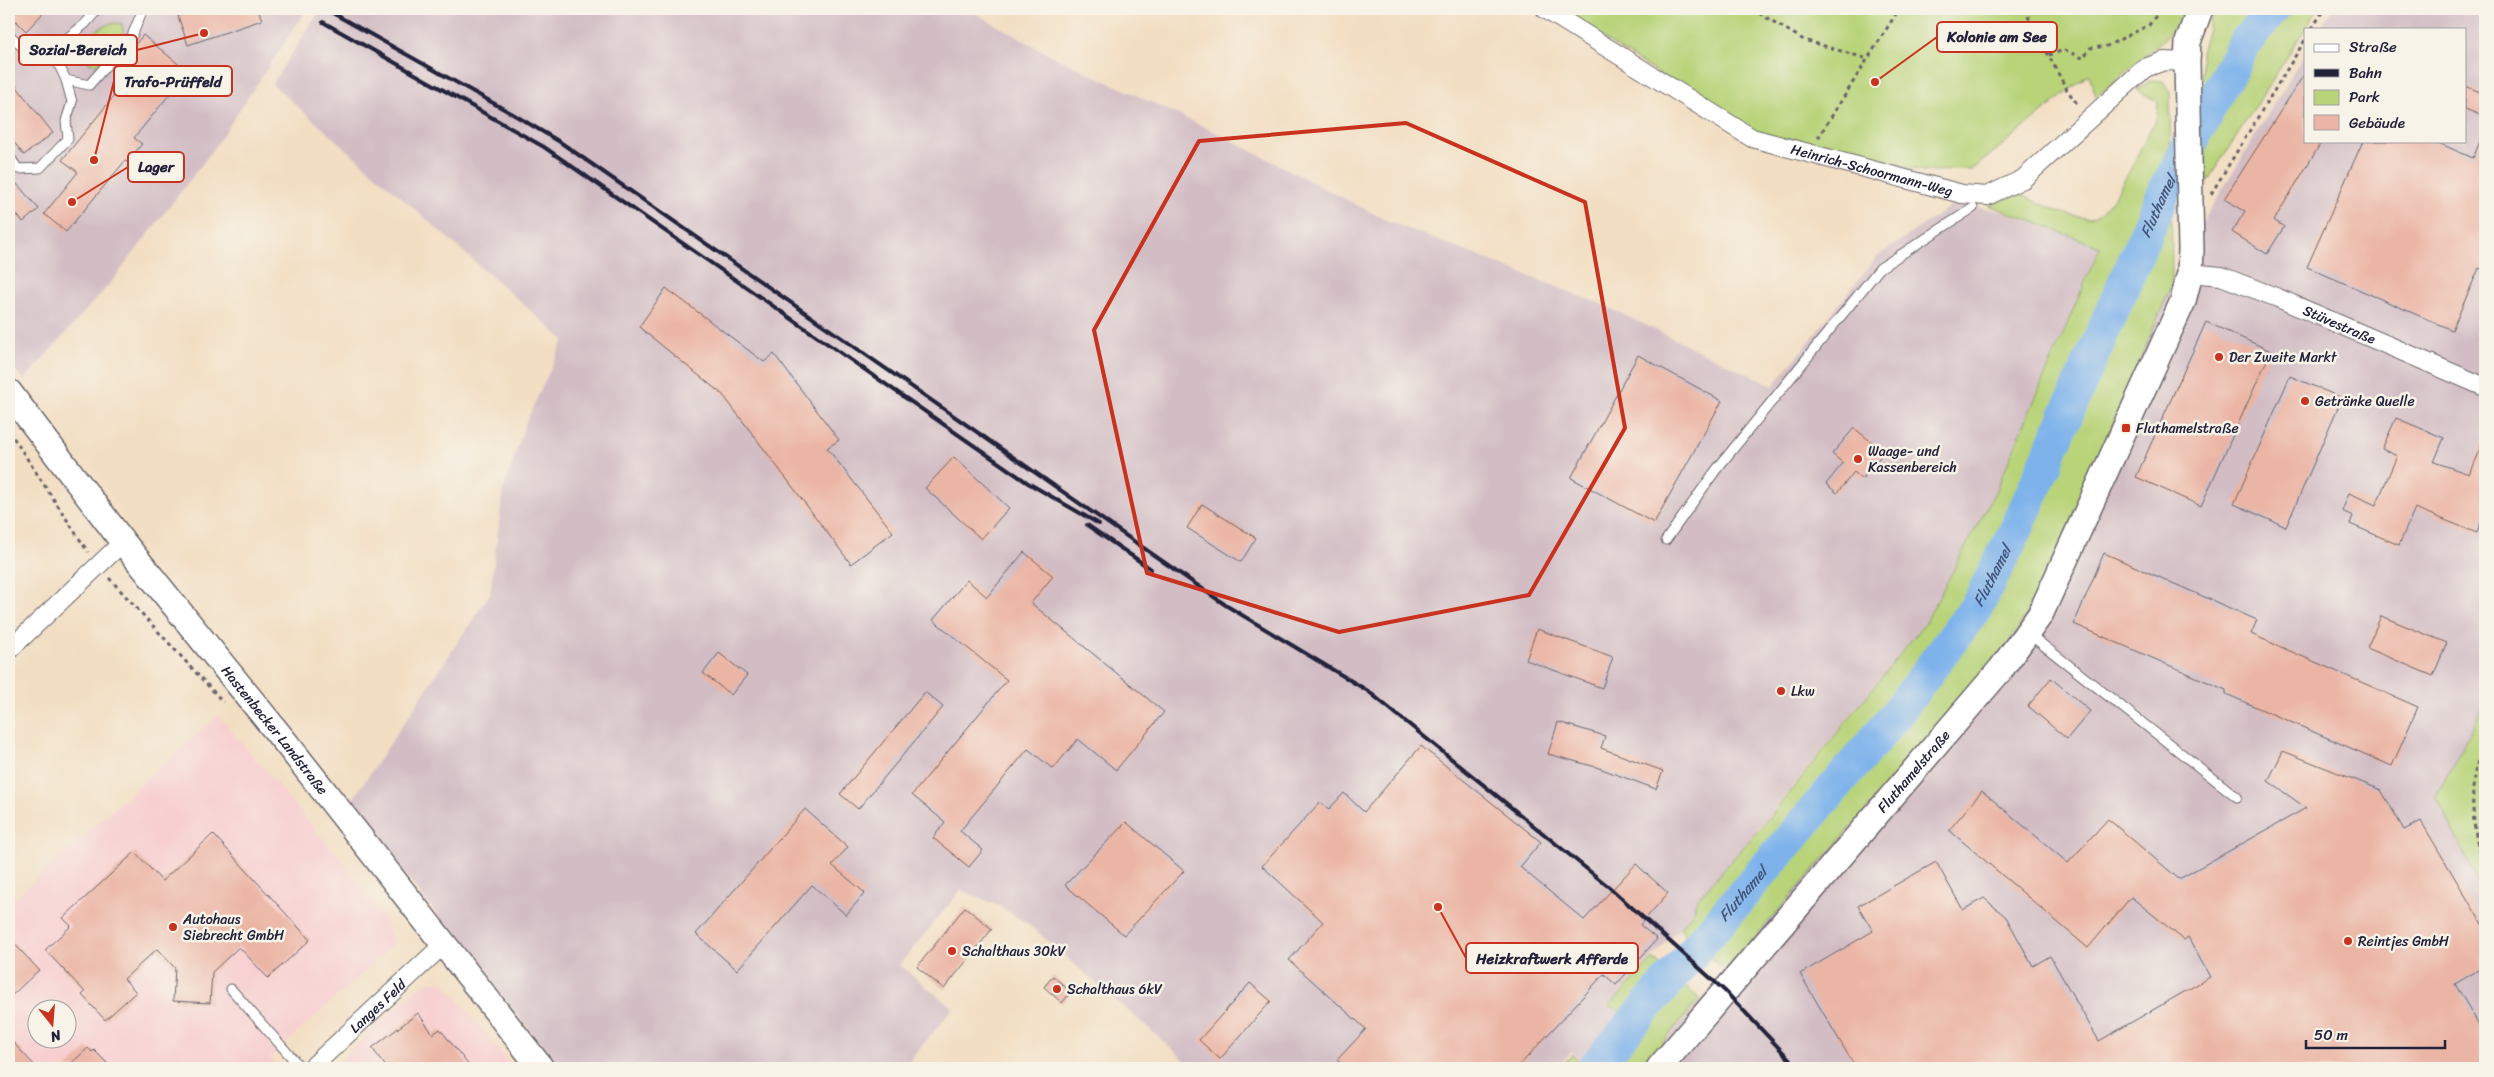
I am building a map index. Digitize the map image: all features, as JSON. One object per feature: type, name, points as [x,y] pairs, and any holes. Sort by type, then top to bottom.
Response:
[{"type":"main road","name":"Fluthamelstraße","points":[[1659,1068],[2002,669],[2040,615],[2183,301],[2190,273],[2188,42],[2200,9]]},
{"type":"main road","name":"Hastenbecker Landstraße","points":[[9,392],[123,542],[290,748],[541,1068]]},
{"type":"street","name":"Heinrich-Schoormann-Weg","points":[[1545,9],[1752,138],[1962,194],[1987,196],[2023,179],[2145,68],[2164,62],[2187,62]]},
{"type":"street","name":"Stüvestraße","points":[[2190,273],[2221,276],[2278,298],[2485,387]]},
{"type":"street","points":[[9,650],[123,542]]},
{"type":"street","name":"Langes Feld","points":[[311,1068],[444,944]]},
{"type":"lane","points":[[9,35],[25,50],[52,50],[85,24],[98,9]]},
{"type":"lane","points":[[66,80],[90,85],[132,36],[143,9]]},
{"type":"lane","points":[[9,156],[18,169],[40,168],[68,139],[66,121],[72,102],[66,80],[52,50]]},
{"type":"lane","points":[[1666,540],[1716,470],[1880,268],[1972,208]]},
{"type":"lane","points":[[2028,632],[2237,797]]},
{"type":"lane","points":[[231,988],[301,1068]]},
{"type":"path","points":[[1752,9],[1804,40],[1868,59]]},
{"type":"path","points":[[1809,153],[1898,9]]},
{"type":"path","points":[[2024,9],[2066,90],[2089,120]]},
{"type":"path","points":[[2048,55],[2064,50],[2083,58],[2090,48],[2107,46],[2149,24],[2161,9]]},
{"type":"path","points":[[2313,28],[2324,9]]},
{"type":"path","points":[[2191,218],[2213,192],[2304,42]]},
{"type":"path","points":[[2485,747],[2479,755],[2473,788],[2480,858],[2485,873]]},
{"type":"highlighted area","points":[[1406,123],[1585,202],[1625,428],[1529,595],[1339,632],[1147,573],[1094,330],[1199,141]]},
{"type":"shaded area","points":[[9,9],[307,9],[212,151],[113,280],[24,380],[9,362]]},
{"type":"shaded area","points":[[321,9],[968,9],[1050,55],[1211,130],[1388,221],[1603,305],[1773,386],[1877,257],[1955,203],[2001,211],[2099,247],[1995,490],[1924,623],[1773,811],[1696,901],[1692,914],[1607,1007],[1627,1016],[1617,1029],[1604,1031],[1581,1060],[1571,1052],[1556,1068],[1194,1068],[1027,923],[997,905],[961,890],[899,965],[953,1008],[904,1068],[560,1068],[349,805],[490,594],[503,492],[525,424],[564,340],[272,84]]},
{"type":"shaded area","points":[[2332,9],[2485,9],[2485,705],[2436,796],[2485,897],[2485,1068],[1642,1068],[2005,651],[2046,581],[2190,243],[2304,55],[2304,142],[2466,142],[2466,28],[2321,28]]},
{"type":"shaded area","points":[[218,715],[342,861],[382,914],[395,943],[270,1058],[278,1068],[9,1068],[9,903]]},
{"type":"shaded area","points":[[443,981],[513,1068],[332,1068],[415,990],[429,982]]},
{"type":"green space","points":[[1555,9],[2188,9],[2163,40],[2096,97],[2089,74],[1972,170],[1923,171],[1755,134]]},
{"type":"green space","points":[[2219,9],[2318,9],[2206,183],[2201,53],[2211,18]]},
{"type":"green space","points":[[111,23],[122,24],[124,36],[104,60],[95,65],[89,63],[84,54],[89,38],[96,31]]},
{"type":"green space","points":[[2151,80],[2163,81],[2170,93],[2172,284],[2046,581],[2005,651],[1725,972],[1679,928],[1692,914],[1696,901],[1774,812],[1925,623],[1996,490],[2100,247],[1989,205],[2020,194],[2071,216],[2089,218],[2098,214],[2108,205],[2118,191],[2157,116],[2158,102],[2137,90]]},
{"type":"green space","points":[[2485,705],[2485,897],[2436,796]]},
{"type":"green space","points":[[1653,959],[1700,999],[1641,1068],[1559,1068],[1572,1055],[1583,1063],[1605,1032],[1617,1032],[1630,1016],[1609,1006]]},
{"type":"building","points":[[9,9],[47,9],[26,31],[9,14]]},
{"type":"building","points":[[199,9],[258,9],[262,20],[188,45],[178,16]]},
{"type":"building","points":[[143,35],[188,72],[134,138],[142,144],[127,162],[125,161],[66,232],[44,214],[78,172],[62,160],[123,85],[111,74]]},
{"type":"building","points":[[2304,75],[2304,142],[2321,142],[2274,220],[2284,227],[2267,254],[2232,232],[2245,211],[2224,199]]},
{"type":"building","points":[[9,77],[53,133],[24,155],[9,136]]},
{"type":"building","points":[[2466,86],[2485,94],[2485,117],[2466,109]]},
{"type":"building","points":[[2485,130],[2485,271],[2479,268],[2452,330],[2307,267],[2363,142],[2436,142],[2473,158]]},
{"type":"building","points":[[9,175],[39,209],[23,222],[9,205]]},
{"type":"building","points":[[666,288],[764,362],[774,354],[839,440],[827,448],[893,532],[851,564],[723,395],[639,327]]},
{"type":"building","points":[[2206,322],[2271,351],[2201,506],[2136,477]]},
{"type":"building","points":[[1638,355],[1722,401],[1654,523],[1571,478]]},
{"type":"building","points":[[2290,376],[2342,398],[2286,527],[2234,504]]},
{"type":"building","points":[[2396,418],[2444,438],[2434,462],[2469,474],[2485,436],[2485,512],[2477,533],[2415,508],[2399,545],[2350,524],[2353,516],[2342,511],[2349,493],[2376,505],[2397,456],[2382,449]]},
{"type":"building","name":"Waage- und Kassenbereich","points":[[1854,428],[1884,452],[1862,479],[1854,472],[1837,493],[1826,484],[1843,463],[1832,454]]},
{"type":"building","points":[[954,457],[1009,508],[981,539],[925,488]]},
{"type":"building","points":[[1202,504],[1256,538],[1241,562],[1187,528]]},
{"type":"building","points":[[1024,552],[1053,576],[1031,603],[1164,712],[1116,770],[1078,739],[1053,769],[1028,749],[960,831],[983,850],[969,867],[933,838],[945,822],[912,795],[1007,680],[933,620],[967,580],[987,597]]},
{"type":"building","points":[[2104,553],[2257,620],[2251,634],[2418,707],[2392,766],[2226,694],[2226,690],[2074,624]]},
{"type":"building","points":[[2381,616],[2447,643],[2433,676],[2367,648]]},
{"type":"building","points":[[1537,629],[1613,657],[1602,688],[1526,660]]},
{"type":"building","points":[[719,653],[747,675],[731,695],[703,673]]},
{"type":"building","points":[[2051,678],[2090,711],[2067,739],[2028,706]]},
{"type":"building","points":[[925,692],[943,707],[858,809],[840,794]]},
{"type":"building","points":[[1558,722],[1605,736],[1601,748],[1663,771],[1656,789],[1596,767],[1548,754]]},
{"type":"building","points":[[1421,746],[1541,842],[1520,867],[1584,920],[1636,864],[1668,893],[1640,925],[1657,939],[1616,985],[1604,974],[1517,1068],[1346,1068],[1337,1060],[1366,1029],[1289,960],[1323,922],[1262,866],[1320,802],[1329,809],[1344,793],[1364,812]]},
{"type":"building","name":"Reintjes GmbH","points":[[2283,751],[2381,790],[2404,830],[2421,821],[2485,929],[2485,966],[2455,984],[2485,1035],[2485,1068],[1856,1068],[1800,974],[1873,931],[1858,906],[1936,862],[1963,910],[1984,898],[2006,917],[2033,966],[2050,956],[2099,1041],[2210,977],[2188,937],[2184,940],[2131,897],[2088,948],[1949,830],[1982,791],[2068,863],[2108,819],[2179,879],[2306,808],[2268,781]]},
{"type":"building","points":[[805,809],[848,847],[832,865],[865,893],[846,915],[812,885],[737,970],[696,934]]},
{"type":"building","points":[[1126,822],[1184,871],[1124,935],[1065,885]]},
{"type":"building","points":[[213,834],[310,940],[268,978],[239,947],[212,972],[210,1003],[173,1001],[175,968],[157,949],[124,979],[136,992],[105,1020],[82,995],[85,992],[45,950],[71,926],[63,918],[135,852],[162,881]]},
{"type":"building","name":"Schalthaus 30kV","points":[[965,907],[992,929],[944,989],[917,967]]},
{"type":"building","points":[[9,938],[39,970],[9,998]]},
{"type":"building","name":"Schalthaus 6kV","points":[[1053,976],[1071,992],[1062,1003],[1044,987]]},
{"type":"building","points":[[1250,983],[1271,1001],[1220,1059],[1199,1040]]},
{"type":"building","points":[[418,1013],[433,1034],[440,1029],[471,1068],[387,1068],[372,1048]]},
{"type":"building","points":[[9,1038],[37,1068],[9,1068]]},
{"type":"building","points":[[88,1048],[92,1052],[94,1050],[112,1068],[66,1068]]},
{"type":"waterway","name":"Fluthamel","points":[[1594,1068],[1891,721],[1977,606],[2016,530],[2165,190],[2244,44],[2273,9]]},
{"type":"railway","points":[[329,11],[560,142],[1227,606],[1368,691],[1609,887],[1725,991],[1798,1068]]},
{"type":"railway","points":[[323,22],[544,147],[1028,483],[1099,524]]},
{"type":"railway","points":[[1087,525],[1151,569]]},
{"type":"place","name":"Sozial-Bereich","points":[[204,33]]},
{"type":"place","name":"Kolonie am See","points":[[1875,82]]},
{"type":"place","name":"Trafo-Prüffeld","points":[[94,160]]},
{"type":"place","name":"Lager","points":[[72,202]]},
{"type":"place","name":"Der Zweite Markt","points":[[2219,357]]},
{"type":"place","name":"Getränke Quelle","points":[[2305,401]]},
{"type":"place","name":"Fluthamelstraße","points":[[2126,428]]},
{"type":"place","name":"Waage- und Kassenbereich","points":[[1858,459]]},
{"type":"place","name":"Lkw","points":[[1781,691]]},
{"type":"place","name":"Heizkraftwerk Afferde","points":[[1438,907]]},
{"type":"place","name":"Autohaus Siebrecht GmbH","points":[[173,927]]},
{"type":"place","name":"Reintjes GmbH","points":[[2348,941]]},
{"type":"place","name":"Schalthaus 30kV","points":[[952,951]]},
{"type":"place","name":"Schalthaus 6kV","points":[[1057,989]]}]
